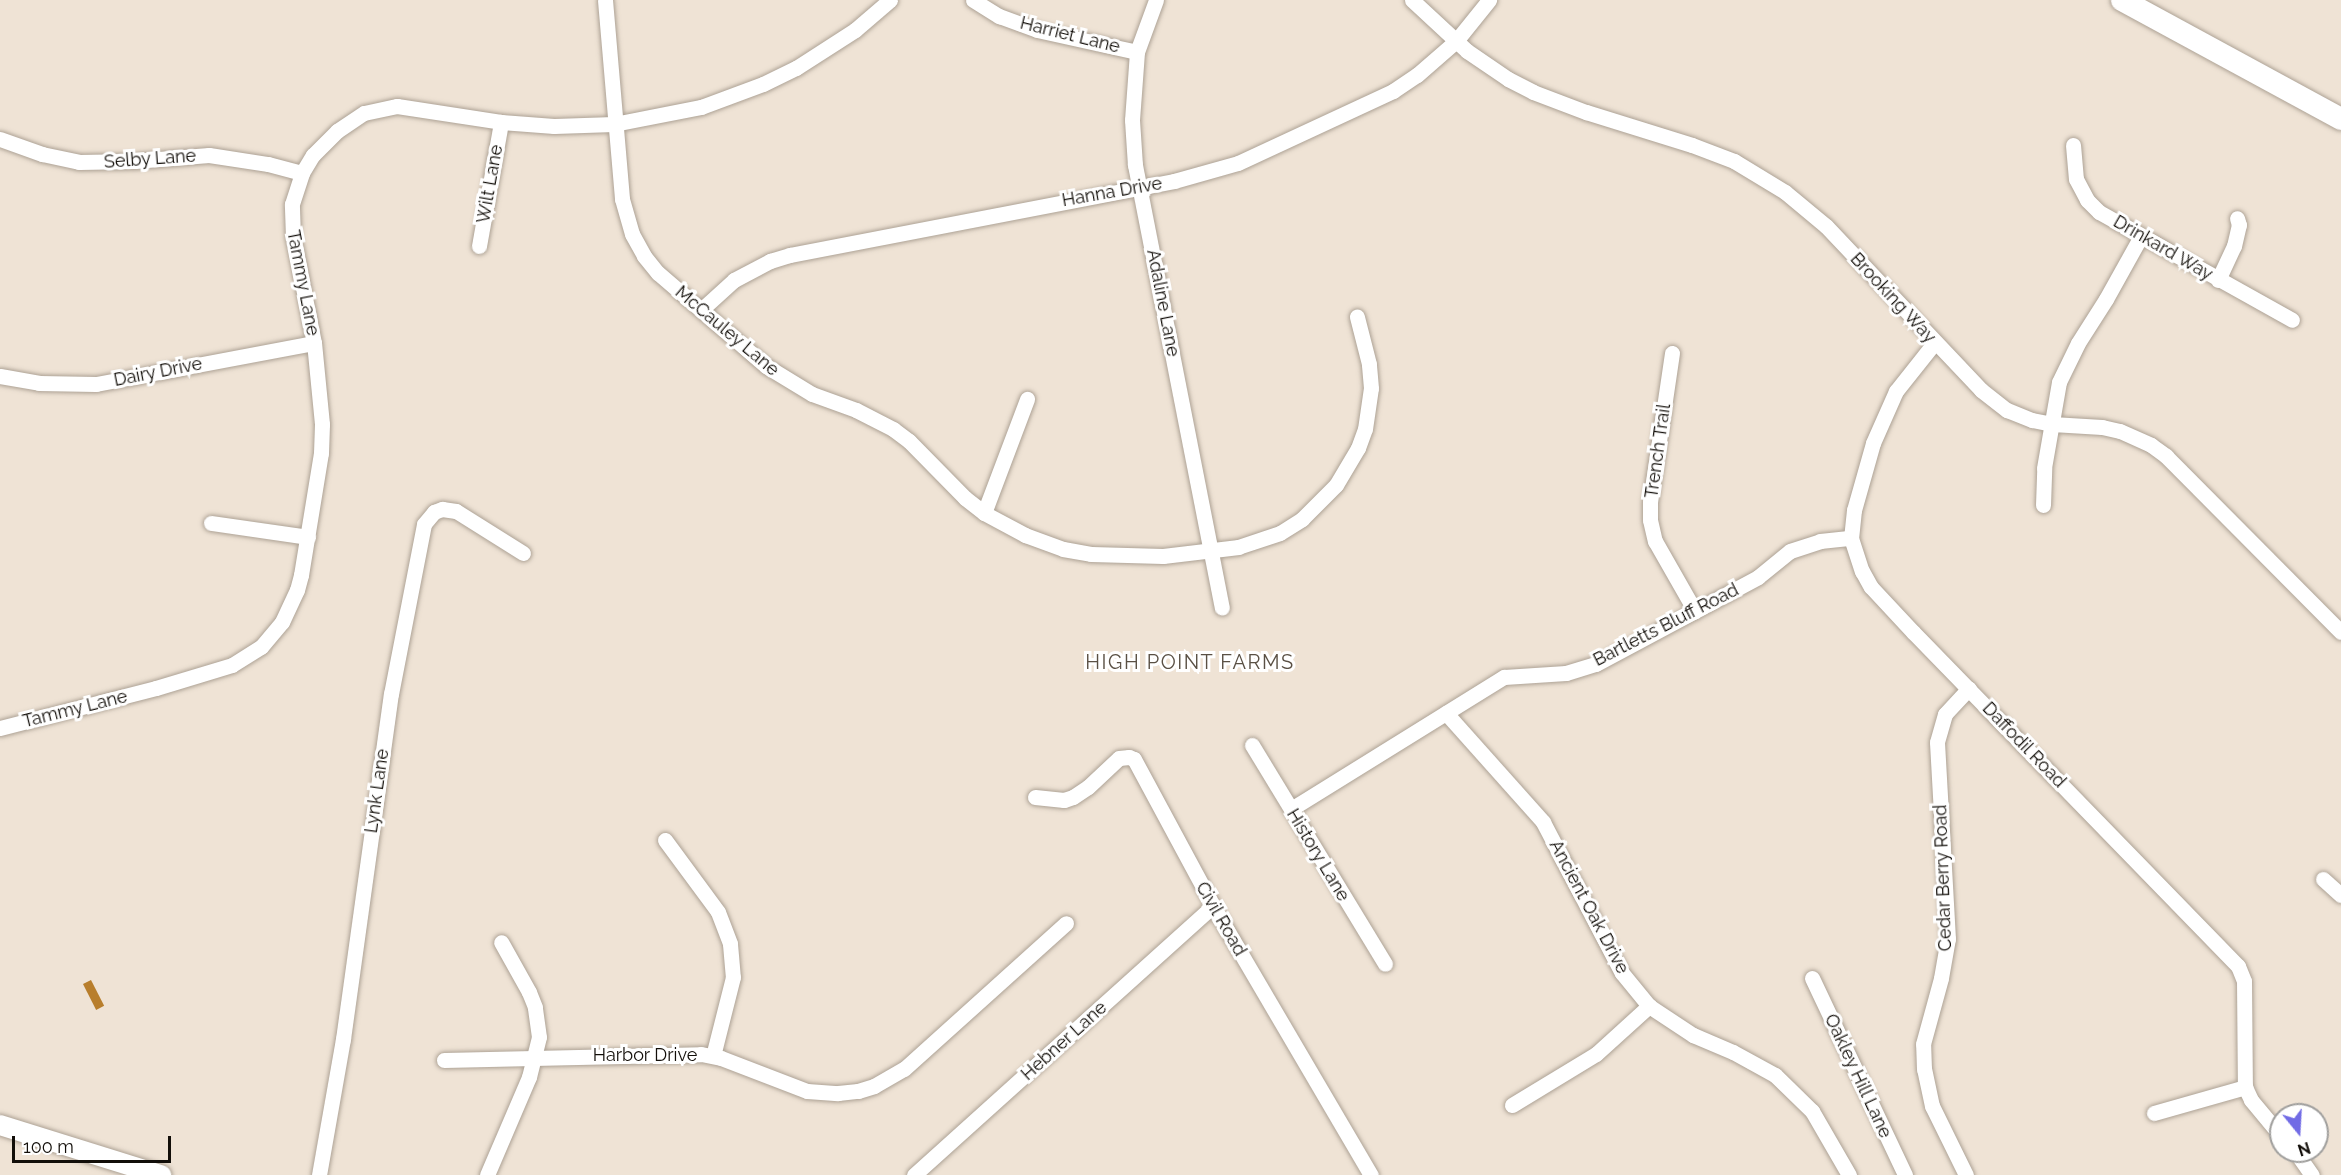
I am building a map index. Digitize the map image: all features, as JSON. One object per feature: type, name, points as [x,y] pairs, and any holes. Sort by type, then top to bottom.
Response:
[{"type":"highway","points":[[2122,0],[2341,119]]},
{"type":"main road","points":[[0,1125],[161,1175]]},
{"type":"street","name":"McCauley Lane","points":[[605,0],[622,199],[632,234],[644,256],[658,273],[766,366],[812,394],[875,418],[893,429],[924,456],[946,482],[984,513],[1043,543],[1091,554],[1135,557],[1211,552],[1280,533],[1322,502],[1348,468],[1365,429],[1371,388],[1369,364],[1358,317]]},
{"type":"street","name":"Tammy Lane","points":[[0,728],[167,685],[244,659],[272,635],[290,607],[301,575],[308,537],[321,453],[322,424],[314,343],[291,220],[296,188],[302,173],[313,155],[337,131],[352,120],[379,108],[416,107],[501,122],[554,126],[614,124],[701,108],[763,84],[826,51],[890,0]]},
{"type":"street","name":"Harriet Lane","points":[[973,0],[999,16],[1037,30],[1137,52]]},
{"type":"street","name":"Adaline Lane","points":[[1156,0],[1137,52],[1132,120],[1134,159],[1222,608]]},
{"type":"street","name":"Brooking Way","points":[[1412,0],[1456,41],[1490,68],[1533,92],[1586,112],[1692,145],[1755,172],[1785,192],[1826,226],[1973,383],[2007,411],[2052,424],[2102,427],[2120,431],[2138,438],[2166,456],[2341,632]]},
{"type":"street","name":"Hanna Drive","points":[[701,310],[734,280],[770,261],[790,255],[1206,173],[1268,151],[1393,90],[1417,75],[1456,41],[1489,0]]},
{"type":"street","name":"Wilt Lane","points":[[479,246],[501,122]]},
{"type":"street","name":"Selby Lane","points":[[0,138],[42,154],[79,162],[134,161],[209,155],[268,164],[302,173]]},
{"type":"street","name":"Drinkard Way","points":[[2073,145],[2076,179],[2087,200],[2099,212],[2292,320]]},
{"type":"street","points":[[2218,280],[2234,246],[2239,225],[2237,218]]},
{"type":"street","points":[[2043,505],[2044,468],[2055,398],[2067,362],[2141,236]]},
{"type":"street","name":"Daffodil Road","points":[[1935,342],[1896,391],[1873,443],[1854,510],[1851,538],[1862,571],[1871,587],[2238,966],[2244,981],[2246,998],[2243,1037],[2245,1087]]},
{"type":"street","name":"Dairy Drive","points":[[0,375],[39,383],[96,384],[314,343]]},
{"type":"street","name":"Trench Trail","points":[[1672,353],[1650,502],[1650,520],[1655,541],[1695,611]]},
{"type":"street","points":[[984,513],[1027,399]]},
{"type":"street","name":"Lynk Lane","points":[[319,1175],[343,1039],[391,694],[424,524],[434,512],[450,509],[523,553]]},
{"type":"street","points":[[211,523],[308,537]]},
{"type":"street","name":"Bartletts Bluff Road","points":[[1291,809],[1504,677],[1566,673],[1596,664],[1758,577],[1790,551],[1820,541],[1851,538]]},
{"type":"street","name":"Cedar Berry Road","points":[[1966,1175],[1932,1106],[1924,1069],[1923,1044],[1941,978],[1948,939],[1937,742],[1945,714],[1969,688]]},
{"type":"street","name":"Ancient Oak Drive","points":[[1446,713],[1543,822],[1622,973],[1649,1006],[1693,1035],[1733,1052],[1775,1075],[1812,1111],[1849,1175]]},
{"type":"street","name":"History Lane","points":[[1252,745],[1385,964]]},
{"type":"street","name":"Civil Road","points":[[1035,797],[1064,800],[1073,797],[1088,787],[1119,758],[1134,759],[1213,906],[1371,1175]]},
{"type":"street","points":[[666,840],[718,912],[730,944],[733,977],[713,1056]]},
{"type":"street","points":[[2323,879],[2341,895]]},
{"type":"street","name":"Hebner Lane","points":[[914,1175],[1213,906]]},
{"type":"street","name":"Harbor Drive","points":[[444,1060],[685,1053],[713,1056],[807,1091],[838,1093],[874,1086],[904,1069],[1066,923]]},
{"type":"street","points":[[488,1175],[535,1057],[539,1037],[535,1007],[501,942]]},
{"type":"street","name":"Oakley Hill Lane","points":[[1812,978],[1905,1175]]},
{"type":"street","points":[[1512,1105],[1596,1054],[1649,1006]]},
{"type":"street","points":[[2154,1113],[2245,1087],[2251,1100],[2269,1122]]},
{"type":"shaded area","points":[[91,980],[104,1006],[96,1010],[83,984]]},
{"type":"district","name":"HIGH POINT FARMS","points":[[1190,662]]}]
